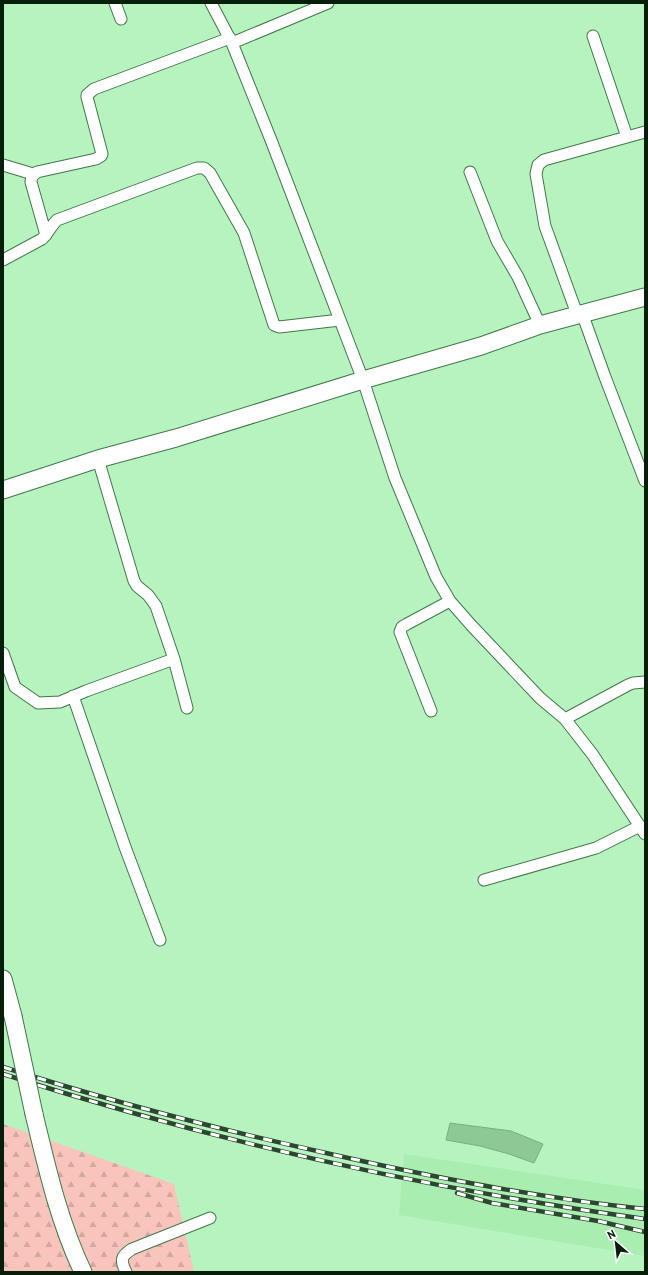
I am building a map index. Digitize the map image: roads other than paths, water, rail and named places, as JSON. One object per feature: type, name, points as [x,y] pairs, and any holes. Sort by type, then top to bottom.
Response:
[{"type":"main road","points":[[3,490],[98,459],[176,438],[363,380],[481,346],[540,325],[645,297]]},
{"type":"main road","points":[[3,979],[13,1016],[48,1176],[67,1233],[83,1272]]},
{"type":"street","points":[[115,3],[121,19]]},
{"type":"street","points":[[211,3],[231,40],[363,380],[395,478],[436,577],[450,601],[471,625],[540,698],[565,719],[593,755],[642,830],[596,848],[484,880]]},
{"type":"street","points":[[3,165],[33,174],[96,159],[102,154],[87,97],[90,92],[328,3]]},
{"type":"street","points":[[593,36],[627,137]]},
{"type":"street","points":[[645,132],[544,160],[538,165],[537,169],[545,226],[645,480]]},
{"type":"street","points":[[3,260],[42,239],[57,220],[197,168],[204,168],[210,173],[244,233],[274,325],[279,327],[340,320]]},
{"type":"street","points":[[470,172],[497,241],[518,277],[540,325]]},
{"type":"street","points":[[33,174],[31,182],[46,235]]},
{"type":"street","points":[[98,459],[134,581],[137,586],[148,595],[156,606],[174,659],[187,708]]},
{"type":"street","points":[[432,712],[400,632],[402,627],[450,601]]},
{"type":"street","points":[[3,653],[15,687],[38,703],[60,702],[174,659]]},
{"type":"street","points":[[565,719],[628,685],[645,682]]},
{"type":"street","points":[[73,696],[125,847],[160,940]]},
{"type":"street","points":[[126,1272],[122,1264],[122,1260],[125,1253],[132,1248],[210,1218]]},
{"type":"railway","points":[[3,1067],[163,1114],[365,1162],[525,1193],[645,1209]]},
{"type":"railway","points":[[3,1074],[161,1121],[321,1160],[402,1178],[483,1193],[645,1219]]},
{"type":"railway","points":[[457,1193],[492,1203],[598,1221],[645,1232]]}]
